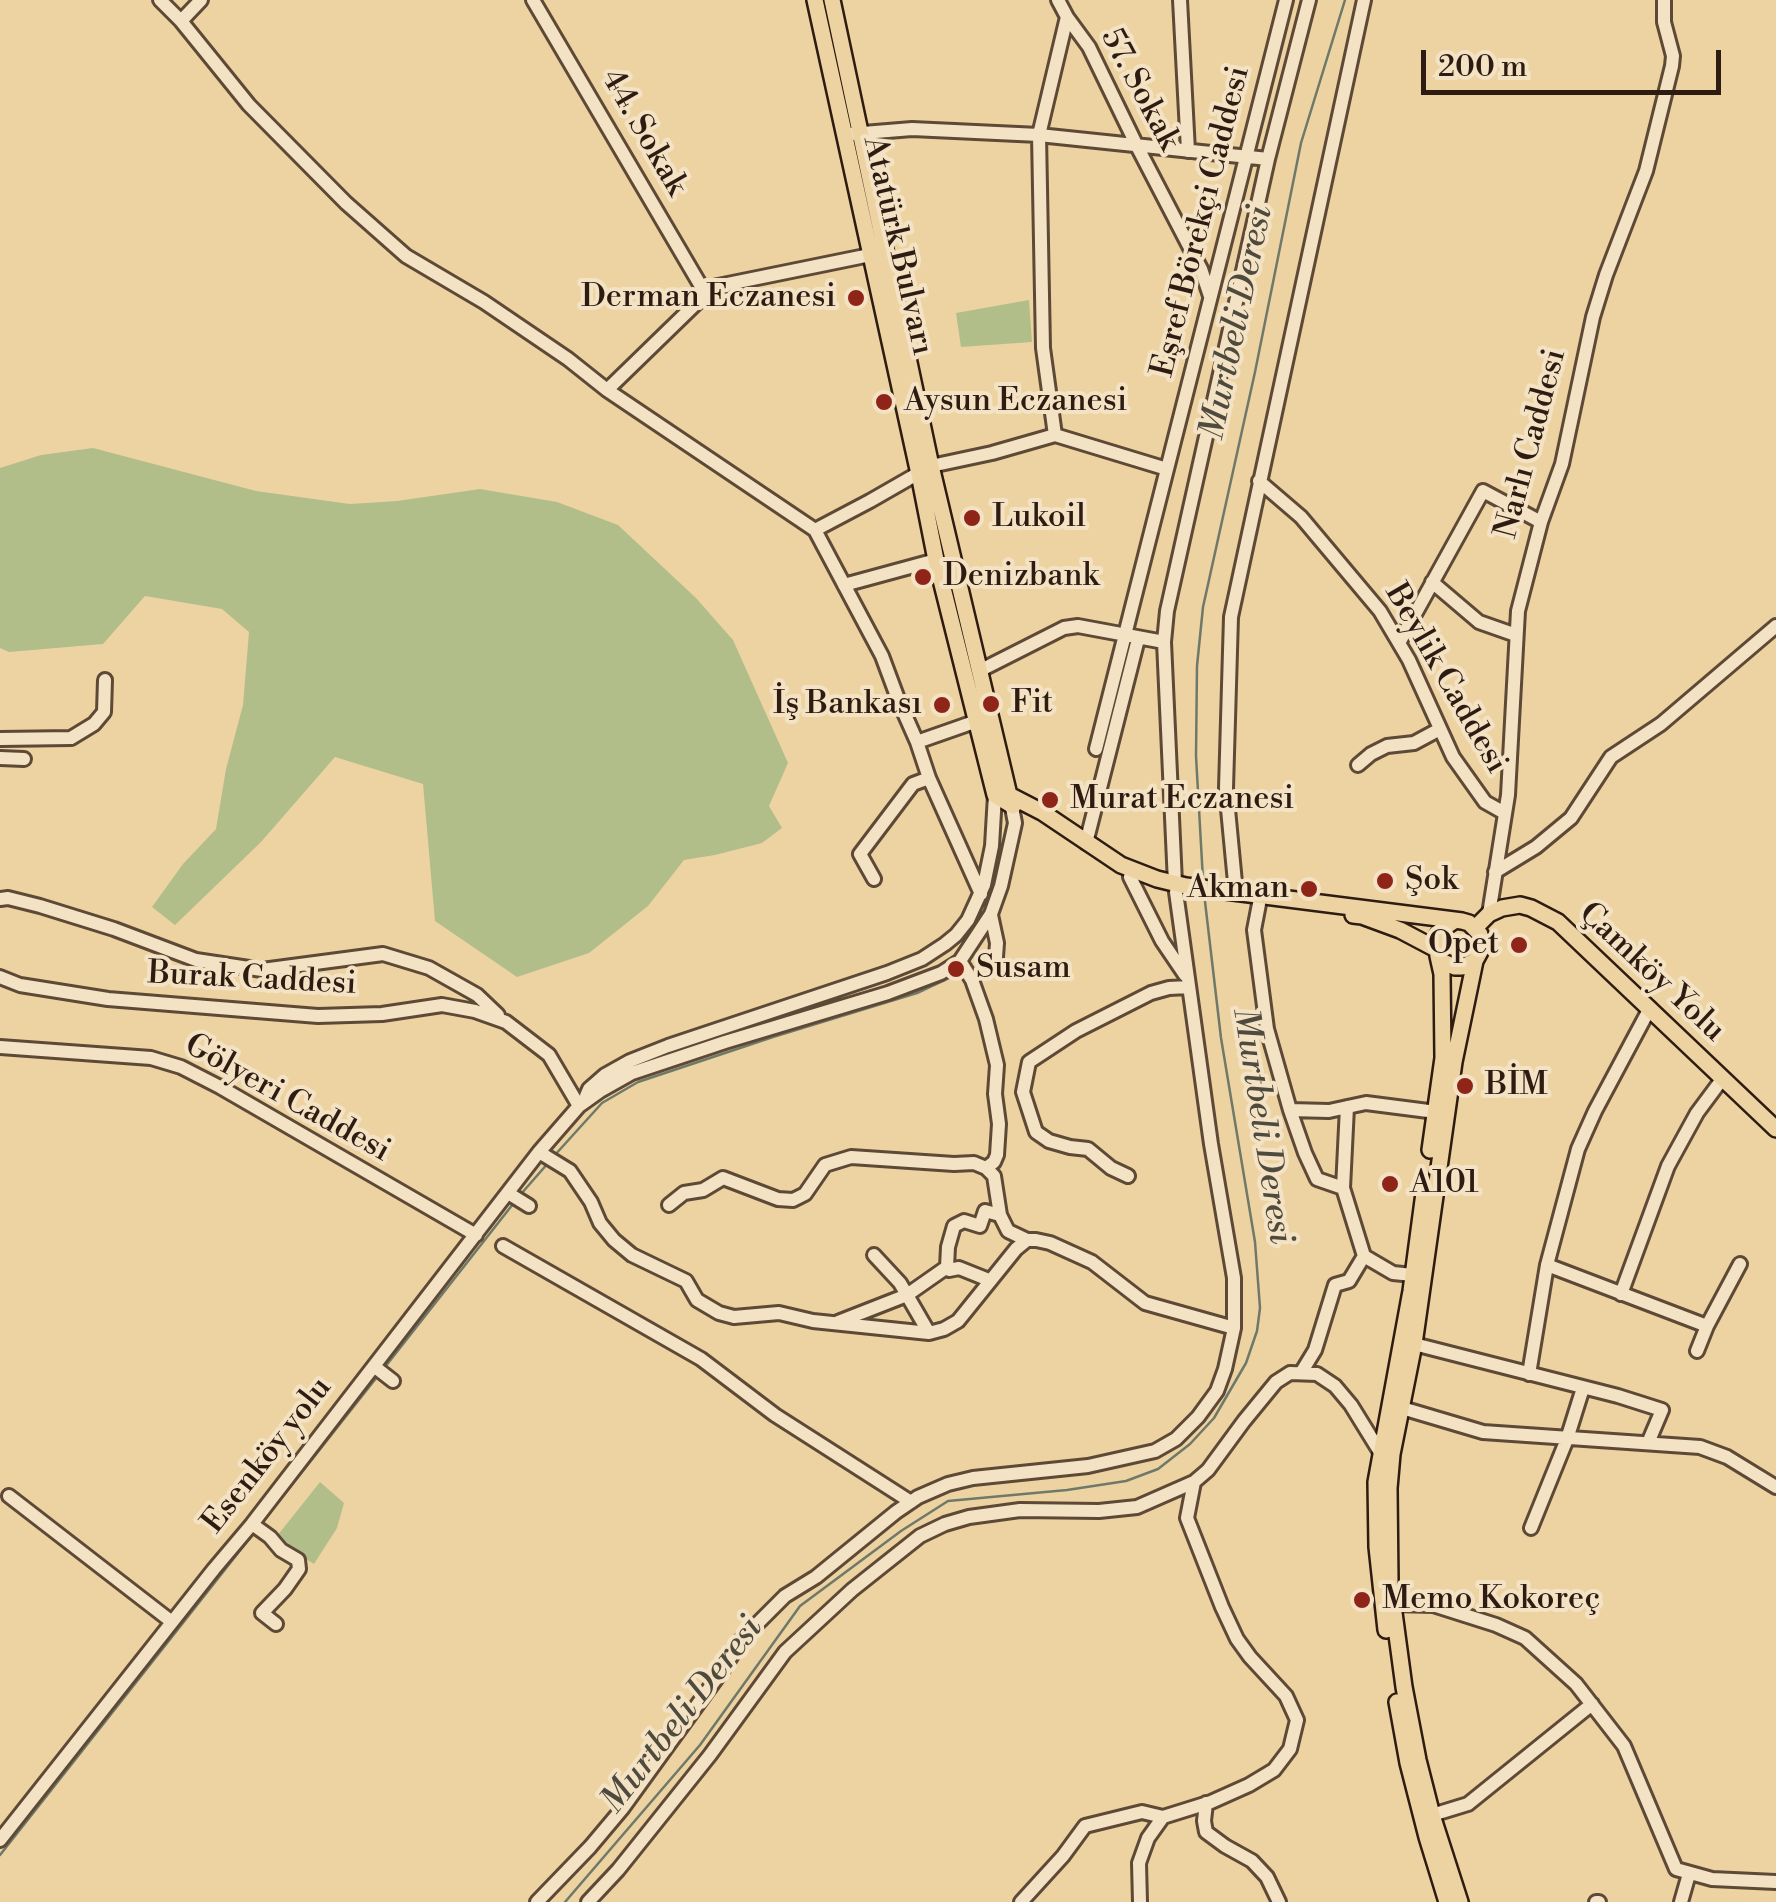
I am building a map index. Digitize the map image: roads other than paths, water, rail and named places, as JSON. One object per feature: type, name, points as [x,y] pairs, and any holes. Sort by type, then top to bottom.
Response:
[{"type":"main road","name":"Atatürk Bulvarı","points":[[815,0],[852,134],[926,470],[936,560],[977,721],[1008,802]]},
{"type":"main road","name":"Atatürk Bulvarı","points":[[832,0],[870,255],[979,672],[1008,802]]},
{"type":"main road","points":[[1008,802],[1121,865],[1181,889]]},
{"type":"main road","points":[[1008,802],[1130,877],[1238,897],[1424,915],[1454,922]]},
{"type":"main road","points":[[1238,897],[1259,904],[1362,916],[1400,930],[1437,952],[1448,965],[1462,968],[1475,961]]},
{"type":"main road","name":"Çamköy Yolu","points":[[1489,914],[1520,905],[1558,922],[1776,1128]]},
{"type":"main road","points":[[1475,928],[1489,914]]},
{"type":"main road","points":[[1447,1902],[1408,1763],[1384,1621],[1376,1482],[1413,1275],[1443,1058],[1442,974],[1436,942],[1442,928],[1462,921],[1475,928],[1482,948],[1475,961],[1454,1062],[1389,1488],[1393,1604],[1404,1687],[1432,1815],[1460,1902]]},
{"type":"street","points":[[160,0],[249,105],[346,204],[406,256],[484,302],[815,530],[882,656],[929,778],[981,894]]},
{"type":"street","points":[[181,21],[201,0]]},
{"type":"street","name":"44. Sokak","points":[[533,0],[705,293]]},
{"type":"street","name":"57. Sokak","points":[[1058,0],[1089,48],[1201,268],[1210,298]]},
{"type":"street","points":[[1180,0],[1188,151]]},
{"type":"street","name":"Eşref Börekçi Caddesi","points":[[1086,843],[1166,469],[1210,298],[1254,158],[1286,0]]},
{"type":"street","points":[[537,1902],[622,1809],[741,1640],[785,1596],[911,1502],[948,1484],[1088,1466],[1154,1451],[1176,1438],[1217,1391],[1234,1328],[1236,1301],[1189,987],[1164,642],[1254,158],[1309,0]]},
{"type":"street","points":[[1238,897],[1226,788],[1231,617],[1364,0]]},
{"type":"street","name":"Narlı Caddesi","points":[[1489,914],[1510,775],[1518,611],[1541,522],[1562,464],[1593,317],[1646,171],[1672,66],[1664,0]]},
{"type":"street","points":[[1055,435],[1044,348],[1039,136],[1067,17]]},
{"type":"street","points":[[852,134],[912,129],[1039,136],[1254,158]]},
{"type":"street","points":[[608,390],[713,287],[870,255]]},
{"type":"street","points":[[815,530],[926,470],[1055,435],[1166,469]]},
{"type":"street","name":"Beylik Caddesi","points":[[1259,481],[1301,517],[1380,611],[1409,660],[1453,756],[1485,802],[1506,811]]},
{"type":"street","points":[[1399,643],[1483,491],[1541,522]]},
{"type":"street","points":[[844,585],[936,560]]},
{"type":"street","points":[[1432,582],[1479,622],[1516,636]]},
{"type":"street","points":[[979,672],[1064,628],[1078,626],[1164,642]]},
{"type":"street","points":[[1496,872],[1570,818],[1611,757],[1662,724],[1776,626]]},
{"type":"street","name":"Eşref Börekçi Caddesi","points":[[1096,749],[1131,638]]},
{"type":"street","points":[[0,739],[70,738],[94,724],[104,712],[105,680]]},
{"type":"street","points":[[917,742],[977,721]]},
{"type":"street","points":[[1358,765],[1387,746],[1414,743],[1440,729]]},
{"type":"street","points":[[0,758],[24,760]]},
{"type":"street","points":[[874,880],[860,854],[913,784],[929,778]]},
{"type":"street","points":[[580,1106],[589,1089],[630,1062],[922,959],[956,935],[981,894],[1008,802]]},
{"type":"street","points":[[580,1106],[632,1073],[942,973],[960,960],[991,914],[1014,828],[1008,802]]},
{"type":"street","points":[[1130,877],[1189,987]]},
{"type":"street","points":[[0,899],[40,906],[114,929],[196,960],[262,970],[383,954],[429,968],[477,996],[506,1022]]},
{"type":"street","points":[[1259,904],[1254,930],[1267,1029],[1290,1110],[1317,1179],[1342,1188]]},
{"type":"street","points":[[991,914],[996,957]]},
{"type":"street","points":[[960,960],[977,993],[997,1065],[997,1155],[986,1168]]},
{"type":"street","name":"Burak Caddesi","points":[[0,978],[20,985],[108,998],[318,1016],[382,1014],[442,1006],[475,1011],[506,1022],[549,1055],[580,1106]]},
{"type":"street","points":[[1128,1176],[1088,1149],[1070,1148],[1036,1132],[1023,1092],[1030,1062],[1076,1031],[1151,992],[1189,987]]},
{"type":"street","points":[[1528,1374],[1547,1265],[1578,1149],[1650,1008]]},
{"type":"street","name":"Gölyeri Caddesi","points":[[0,1047],[150,1058],[181,1067],[476,1235]]},
{"type":"street","points":[[1621,1294],[1668,1166],[1697,1113],[1723,1078]]},
{"type":"street","points":[[1290,1110],[1329,1111],[1366,1104],[1436,1112]]},
{"type":"street","name":"Esenköy yolu","points":[[0,1840],[172,1622],[256,1527],[382,1372],[476,1235],[518,1199],[580,1106]]},
{"type":"street","points":[[1347,1107],[1342,1188],[1364,1256],[1393,1274],[1413,1275]]},
{"type":"street","points":[[669,1205],[684,1193],[703,1190],[723,1178],[778,1199],[793,1200],[805,1194],[825,1166],[851,1157],[974,1162],[994,1176],[1000,1214],[1008,1231],[1027,1240],[1050,1242],[1092,1262],[1146,1303],[1234,1328]]},
{"type":"street","points":[[546,1158],[570,1171],[614,1240],[632,1255],[686,1281],[697,1300],[718,1314],[780,1313],[796,1319],[836,1323],[929,1332],[944,1329],[958,1321],[1027,1240]]},
{"type":"street","points":[[947,1267],[954,1226],[964,1222],[980,1226],[985,1211],[1000,1214]]},
{"type":"street","points":[[503,1246],[701,1359],[776,1416],[911,1502]]},
{"type":"street","points":[[874,1255],[900,1284],[929,1332]]},
{"type":"street","points":[[1301,1373],[1315,1350],[1335,1285],[1349,1281],[1364,1256]]},
{"type":"street","points":[[1697,1352],[1740,1264]]},
{"type":"street","points":[[1547,1265],[1707,1326]]},
{"type":"street","points":[[836,1323],[907,1295],[947,1267]]},
{"type":"street","points":[[947,1267],[989,1280]]},
{"type":"street","points":[[1414,1344],[1662,1410],[1648,1443]]},
{"type":"street","points":[[588,1902],[658,1821],[785,1652],[852,1590],[920,1536],[969,1516],[1020,1510],[1099,1511],[1137,1507],[1194,1482],[1208,1470],[1276,1382],[1290,1373],[1318,1374],[1334,1386],[1352,1404],[1380,1452]]},
{"type":"street","points":[[1531,1528],[1567,1440],[1583,1388]]},
{"type":"street","points":[[1402,1408],[1482,1432],[1700,1446],[1776,1487]]},
{"type":"street","points":[[1021,1902],[1085,1826],[1142,1812],[1163,1817],[1206,1803],[1274,1770],[1290,1749],[1297,1720],[1286,1696],[1238,1640],[1187,1518],[1194,1482]]},
{"type":"street","points":[[8,1496],[172,1622]]},
{"type":"street","points":[[256,1527],[298,1560],[299,1569],[262,1614],[276,1624]]},
{"type":"street","points":[[1393,1604],[1433,1604],[1525,1638],[1576,1684],[1624,1746],[1676,1869],[1712,1880],[1776,1882]]},
{"type":"street","points":[[1432,1815],[1468,1804],[1592,1704]]},
{"type":"street","points":[[1206,1803],[1206,1832],[1252,1861],[1267,1877],[1278,1902]]},
{"type":"street","points":[[1140,1902],[1139,1863],[1148,1838],[1163,1817]]},
{"type":"street","points":[[1681,1902],[1689,1874]]},
{"type":"waterway","name":"Murtbeli Deresi","points":[[1203,880],[1196,756],[1197,666],[1203,607],[1301,143],[1345,0]]},
{"type":"waterway","points":[[1132,633],[1166,500]]},
{"type":"waterway","points":[[1085,822],[1130,641]]},
{"type":"waterway","name":"Murtbeli Deresi","points":[[565,1902],[700,1745],[800,1606],[948,1501],[1126,1481],[1158,1469],[1190,1444],[1214,1418],[1246,1363],[1260,1308],[1255,1242],[1221,1038],[1204,893]]},
{"type":"waterway","points":[[554,1156],[602,1103],[638,1082],[917,993],[953,976]]},
{"type":"waterway","points":[[521,1194],[549,1162]]},
{"type":"waterway","points":[[385,1367],[513,1204]]},
{"type":"waterway","points":[[261,1524],[377,1377]]},
{"type":"waterway","points":[[0,1855],[253,1534]]},
{"type":"place","name":"Derman Eczanesi","points":[[856,298]]},
{"type":"place","name":"Aysun Eczanesi","points":[[884,402]]},
{"type":"place","name":"Lukoil","points":[[972,518]]},
{"type":"place","name":"Denizbank","points":[[923,577]]},
{"type":"place","name":"Fit","points":[[991,704]]},
{"type":"place","name":"İş Bankası","points":[[942,705]]},
{"type":"place","name":"Murat Eczanesi","points":[[1050,800]]},
{"type":"place","name":"Şok","points":[[1385,881]]},
{"type":"place","name":"Akman","points":[[1309,889]]},
{"type":"place","name":"Opet","points":[[1519,945]]},
{"type":"place","name":"Susam","points":[[956,969]]},
{"type":"place","name":"BİM","points":[[1465,1086]]},
{"type":"place","name":"A101","points":[[1390,1184]]},
{"type":"place","name":"Memo Kokoreç","points":[[1362,1600]]}]
